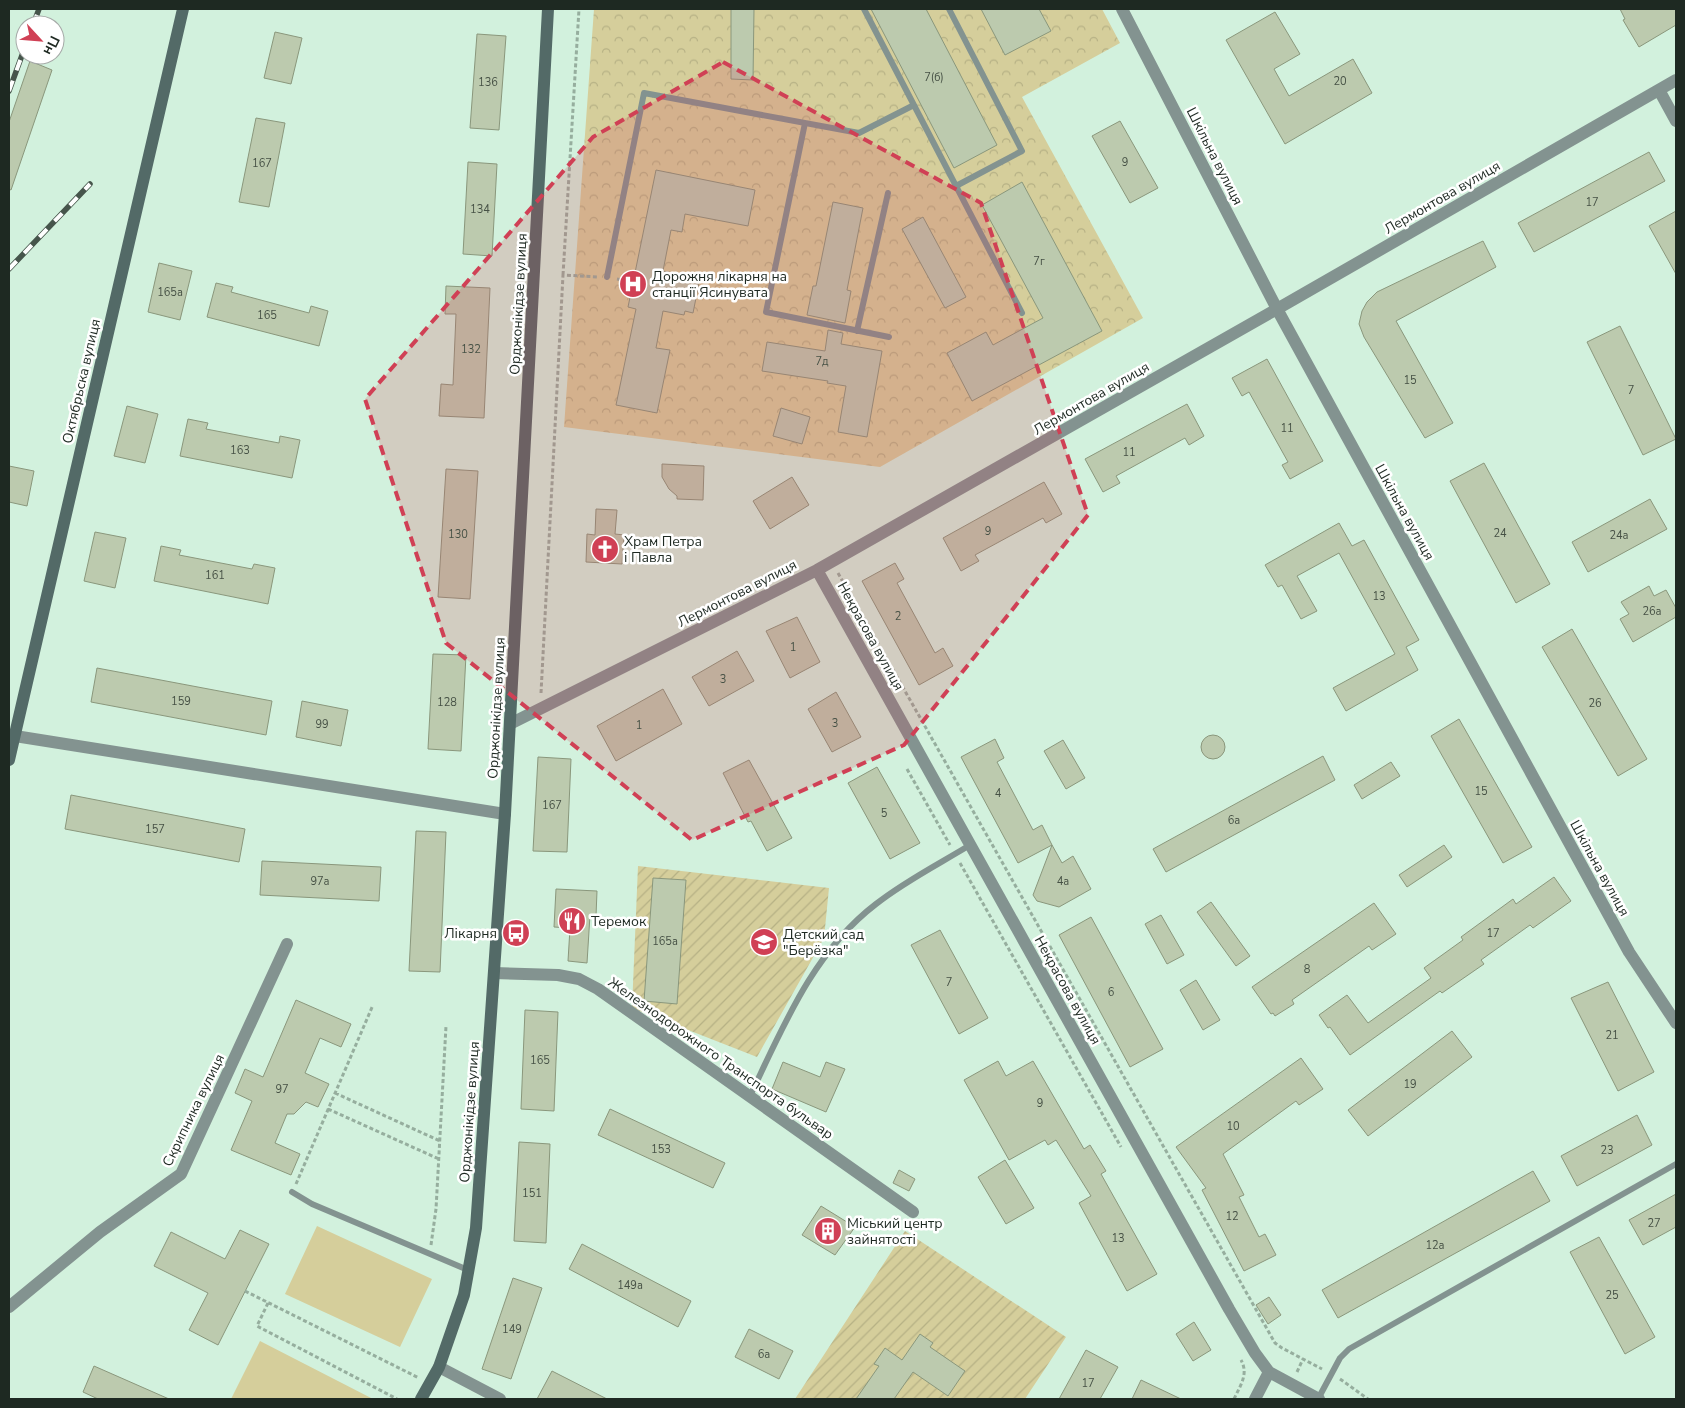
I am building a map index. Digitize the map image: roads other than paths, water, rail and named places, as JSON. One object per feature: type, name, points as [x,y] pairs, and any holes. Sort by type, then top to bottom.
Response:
[{"type":"main road","name":"Октябрьска вулиця","points":[[9,760],[12,736],[183,9]]},
{"type":"main road","name":"Орджонікідзе вулиця","points":[[421,1399],[439,1367],[464,1295],[476,1228],[505,814],[548,9]]},
{"type":"street","name":"Шкільна вулиця","points":[[1122,9],[1277,309],[1629,952],[1676,1023]]},
{"type":"street","name":"Лермонтова вулиця","points":[[510,724],[817,570],[1676,80]]},
{"type":"street","points":[[1659,90],[1676,121]]},
{"type":"street","name":"Некрасова вулиця","points":[[817,570],[1255,1353],[1269,1372],[1319,1399]]},
{"type":"street","points":[[12,736],[505,814]]},
{"type":"street","name":"Скрипника вулиця","points":[[9,1308],[100,1232],[181,1174],[287,944]]},
{"type":"street","name":"Железнодорожного Транспорта бульвар","points":[[494,973],[558,975],[579,979],[598,989],[914,1212]]},
{"type":"street","points":[[439,1367],[500,1399]]},
{"type":"street","points":[[1255,1399],[1269,1372]]},
{"type":"lane","points":[[864,9],[1022,313]]},
{"type":"lane","points":[[949,9],[1022,151],[956,186]]},
{"type":"lane","points":[[607,277],[644,92],[858,133],[914,105]]},
{"type":"lane","points":[[805,123],[766,312],[889,337]]},
{"type":"lane","points":[[856,331],[888,193]]},
{"type":"lane","points":[[750,1096],[809,978],[835,943],[876,904],[970,844]]},
{"type":"lane","points":[[1319,1399],[1340,1358],[1349,1349],[1676,1164]]},
{"type":"lane","points":[[292,1192],[312,1204],[468,1270]]},
{"type":"railway","points":[[37,15],[39,9]]},
{"type":"railway","points":[[9,91],[18,65]]},
{"type":"railway","points":[[9,269],[90,184]]},
{"type":"place","name":"Дорожня лікарня на станції Ясинувата","points":[[633,284]]},
{"type":"place","name":"Храм Петра і Павла","points":[[605,549]]},
{"type":"place","name":"Теремок","points":[[572,921]]},
{"type":"place","name":"Лікарня","points":[[516,933]]},
{"type":"place","name":"Детский сад \"Берёзка\"","points":[[764,942]]},
{"type":"place","name":"Міський центр зайнятості","points":[[828,1231]]}]
